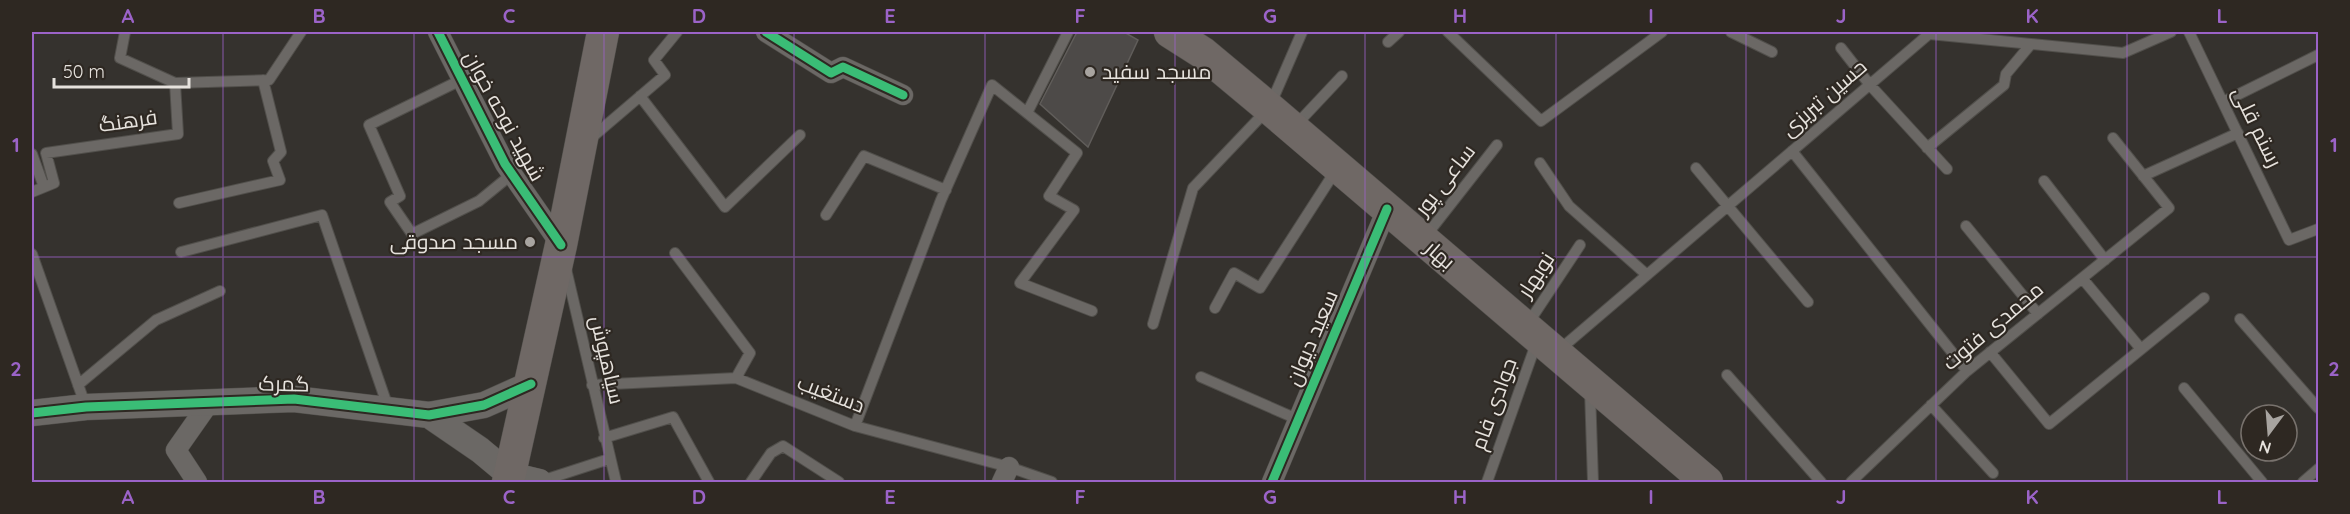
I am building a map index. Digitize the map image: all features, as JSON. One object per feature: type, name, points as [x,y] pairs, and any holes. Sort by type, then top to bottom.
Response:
[{"type":"main road","points":[[524,480],[531,384],[603,32]]},
{"type":"main road","name":"بهار","points":[[1170,32],[1203,53],[1269,108],[1707,483]]},
{"type":"street","name":"شهید نوحه خوان","points":[[438,32],[512,174],[561,245]]},
{"type":"street","points":[[766,32],[831,73],[843,67],[903,95]]},
{"type":"street","name":"سعید دیوان","points":[[1272,483],[1387,209]]},
{"type":"street","name":"گمرک","points":[[32,413],[82,396],[209,403],[294,399],[429,415],[484,405],[531,384]]},
{"type":"street","points":[[197,483],[176,450],[209,403]]},
{"type":"street","name":"گمرک","points":[[429,415],[524,480]]},
{"type":"lane","points":[[125,32],[120,58],[175,83]]},
{"type":"lane","points":[[179,203],[280,180],[273,161],[281,152],[263,80],[269,80],[301,32]]},
{"type":"lane","points":[[580,147],[665,75],[654,60],[677,32]]},
{"type":"lane","points":[[1027,113],[1068,32]]},
{"type":"lane","points":[[1153,324],[1193,189],[1269,108],[1302,32]]},
{"type":"lane","points":[[1388,42],[1399,32]]},
{"type":"lane","points":[[1448,32],[1541,121],[1662,32]]},
{"type":"lane","points":[[1731,32],[1772,52]]},
{"type":"lane","name":"حسین تبریزی","points":[[1540,340],[1647,275],[1929,34],[2122,53],[2171,32]]},
{"type":"lane","name":"رستم قلی","points":[[2189,32],[2289,240],[2319,229]]},
{"type":"lane","points":[[1927,148],[2004,85],[2006,74],[2031,44]]},
{"type":"lane","points":[[1841,48],[1870,85],[1947,169]]},
{"type":"lane","points":[[2223,102],[2319,55]]},
{"type":"lane","points":[[1293,129],[1342,76]]},
{"type":"lane","points":[[463,79],[369,125],[400,196],[390,202],[412,234],[479,201],[512,174]]},
{"type":"lane","name":"فرهنگ","points":[[44,187],[54,183],[46,153],[178,134],[175,83],[263,80]]},
{"type":"lane","points":[[855,426],[946,190],[992,85],[1077,153],[1049,196],[1074,210],[1020,283],[1092,311]]},
{"type":"lane","points":[[640,96],[725,207],[800,135]]},
{"type":"lane","points":[[2113,138],[2143,176],[2238,133]]},
{"type":"lane","name":"ساعی پور","points":[[1423,240],[1497,145]]},
{"type":"lane","points":[[1792,151],[1967,371]]},
{"type":"lane","points":[[32,154],[44,187],[32,192]]},
{"type":"lane","points":[[826,215],[864,156],[946,190]]},
{"type":"lane","points":[[1540,163],[1569,206],[1647,275]]},
{"type":"lane","points":[[1215,308],[1234,273],[1260,288],[1338,167]]},
{"type":"lane","points":[[1696,168],[1726,207],[1808,302]]},
{"type":"lane","name":"محمدی فتوت","points":[[1851,483],[1967,371],[2169,208],[2143,176]]},
{"type":"lane","points":[[2044,181],[2105,260]]},
{"type":"lane","points":[[181,252],[322,215],[390,411]]},
{"type":"lane","points":[[1966,226],[2038,314]]},
{"type":"lane","name":"سیاهپوش","points":[[561,245],[616,483]]},
{"type":"lane","name":"نوبهار","points":[[1540,340],[1580,245]]},
{"type":"lane","points":[[675,253],[750,353],[736,378]]},
{"type":"lane","points":[[32,254],[82,396],[156,320],[220,291]]},
{"type":"lane","points":[[2082,278],[2141,350]]},
{"type":"lane","points":[[1990,352],[2049,424],[2204,298]]},
{"type":"lane","points":[[2240,319],[2319,408]]},
{"type":"lane","name":"جوادی فام","points":[[1487,483],[1540,340]]},
{"type":"lane","points":[[1727,375],[1821,483]]},
{"type":"lane","points":[[1201,377],[1298,418]]},
{"type":"lane","name":"دستغیب","points":[[592,385],[736,378],[855,426],[1006,475],[1052,483]]},
{"type":"lane","points":[[1589,382],[1593,483]]},
{"type":"lane","points":[[2184,388],[2262,483]]},
{"type":"lane","points":[[1931,405],[1993,473]]},
{"type":"lane","points":[[604,438],[673,417],[709,483]]},
{"type":"lane","points":[[751,483],[771,453],[783,446],[839,483]]},
{"type":"lane","points":[[524,480],[609,459]]},
{"type":"lane","points":[[2303,483],[2319,470]]},
{"type":"building","name":"مسجد سفید","points":[[1077,32],[1124,32],[1138,40],[1088,147],[1040,104]]},
{"type":"cycle path","points":[[438,32],[505,164],[561,245]]},
{"type":"cycle path","points":[[766,32],[831,73],[843,67],[903,95]]},
{"type":"cycle path","points":[[1272,482],[1387,209]]},
{"type":"cycle path","points":[[32,413],[86,407],[294,399],[429,415],[484,405],[531,384]]},
{"type":"place","name":"مسجد سفید","points":[[1090,72]]},
{"type":"place","name":"مسجد صدوقی","points":[[530,242]]}]
